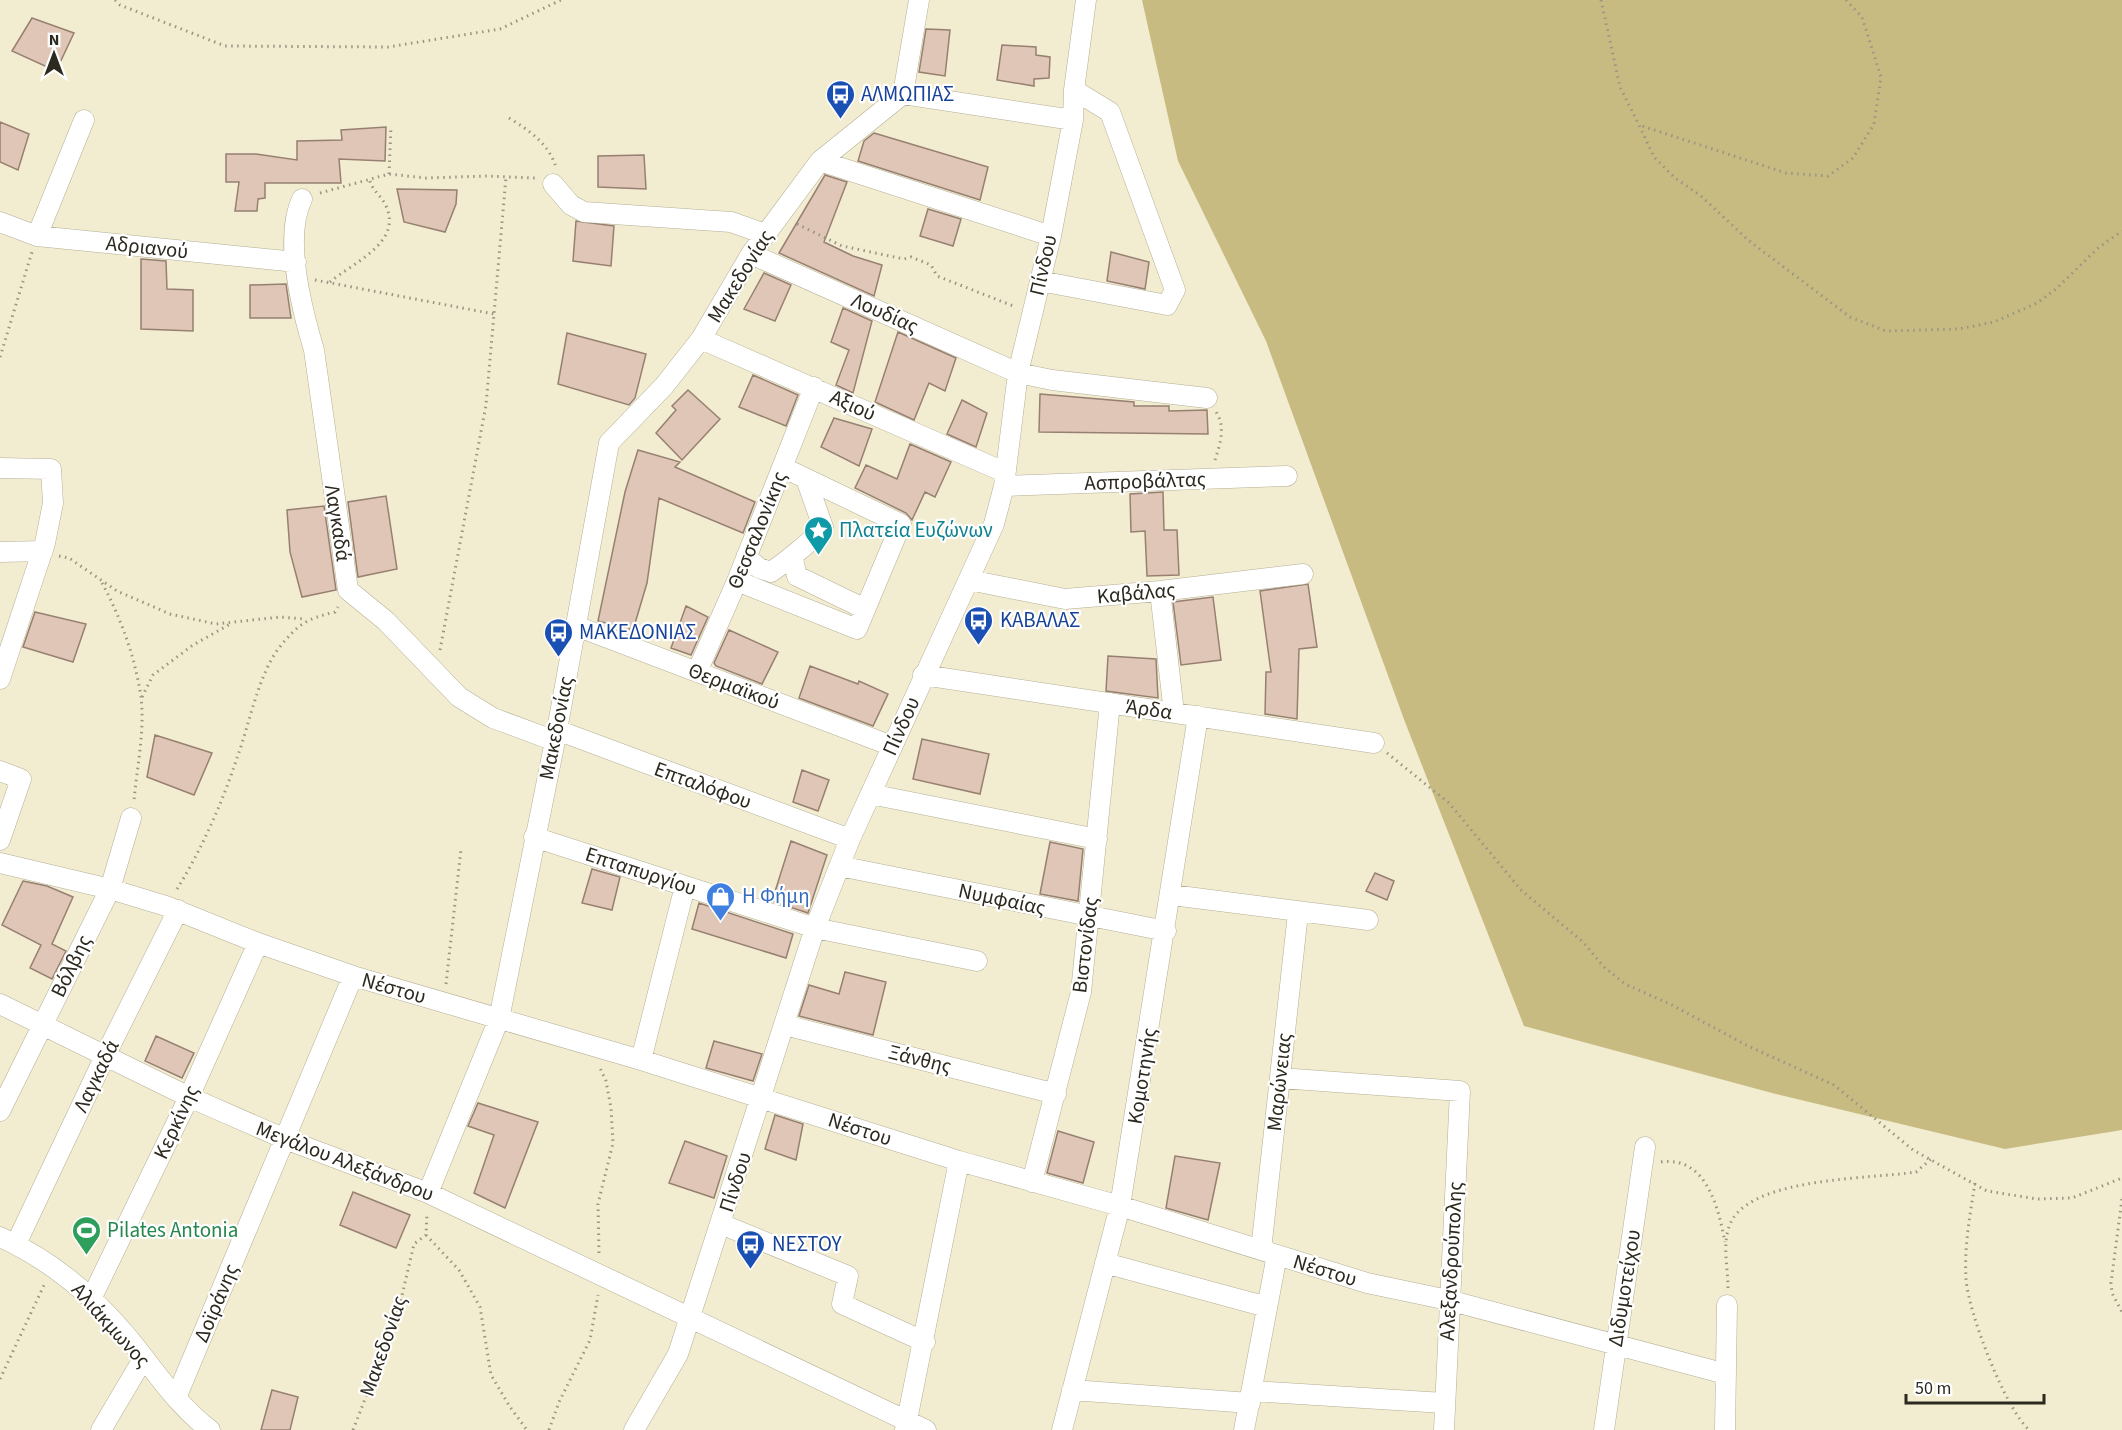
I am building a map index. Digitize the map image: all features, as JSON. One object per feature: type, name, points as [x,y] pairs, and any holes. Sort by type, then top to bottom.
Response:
[{"type":"street","points":[[919,0],[903,94],[1073,120]]},
{"type":"street","name":"Πίνδου","points":[[634,1430],[678,1354],[692,1316],[815,928],[839,866],[923,675],[994,524],[1004,479],[1018,373],[1052,236],[1073,120],[1074,90],[1086,0]]},
{"type":"street","points":[[1040,281],[1167,305],[1175,290],[1110,112],[1074,90]]},
{"type":"street","name":"Μακεδονίας","points":[[428,1192],[499,1019],[556,735],[609,443],[664,386],[701,339],[751,254],[820,161],[903,94]]},
{"type":"street","points":[[37,236],[84,120]]},
{"type":"street","points":[[820,161],[1052,236]]},
{"type":"street","points":[[553,184],[571,205],[584,212],[731,222],[765,234]]},
{"type":"street","name":"Λαγκαδά","points":[[302,199],[293,226],[298,270],[304,318],[314,350],[348,590],[386,621],[459,697],[493,718],[556,735]]},
{"type":"street","name":"Αδριανού","points":[[0,222],[37,236],[298,270]]},
{"type":"street","name":"Λουδίας","points":[[751,254],[1018,373],[1052,380],[1207,398]]},
{"type":"street","name":"Αξιού","points":[[701,339],[814,387],[1004,479]]},
{"type":"street","name":"Θεσσαλονίκης","points":[[697,672],[747,557],[814,387]]},
{"type":"street","points":[[737,581],[857,629],[901,524],[782,467]]},
{"type":"street","points":[[0,468],[51,469],[53,503],[42,551],[0,679]]},
{"type":"street","name":"Ασπροβάλτας","points":[[1004,479],[1205,479],[1287,476]]},
{"type":"street","points":[[747,557],[759,568],[771,572],[803,544],[816,536],[823,527],[806,478]]},
{"type":"street","points":[[0,552],[42,551]]},
{"type":"street","points":[[792,556],[797,576],[865,609]]},
{"type":"street","name":"Καβάλας","points":[[969,580],[1065,599],[1160,591],[1303,574]]},
{"type":"street","points":[[1160,591],[1174,713]]},
{"type":"street","name":"Θερμαϊκού","points":[[576,626],[892,746]]},
{"type":"street","name":"Άρδα","points":[[923,675],[1374,742]]},
{"type":"street","name":"Βιστονίδας","points":[[1032,1182],[1081,992],[1110,703]]},
{"type":"street","name":"Κομοτηνής","points":[[1062,1430],[1120,1206],[1172,895],[1198,716]]},
{"type":"street","name":"Επταλόφου","points":[[556,735],[850,839]]},
{"type":"street","points":[[0,771],[21,778],[0,840]]},
{"type":"street","points":[[870,794],[1097,839]]},
{"type":"street","name":"Βόλβης","points":[[0,1111],[110,889],[131,818]]},
{"type":"street","name":"Επταπυργίου","points":[[534,837],[815,928],[976,961]]},
{"type":"street","name":"Νέστου","points":[[1,866],[110,889],[172,908],[258,944],[353,976],[641,1060],[959,1161],[1120,1206],[1367,1283],[1448,1300],[1726,1374]]},
{"type":"street","name":"Νυμφαίας","points":[[839,866],[1166,931]]},
{"type":"street","points":[[641,1060],[685,886]]},
{"type":"street","points":[[1172,895],[1298,913],[1368,920]]},
{"type":"street","name":"Λαγκαδά","points":[[8,1241],[105,1056],[172,908]]},
{"type":"street","name":"Μαρώνειας","points":[[1244,1430],[1267,1306],[1280,1078],[1298,913]]},
{"type":"street","name":"Κερκίνης","points":[[91,1299],[189,1097],[258,944]]},
{"type":"street","name":"Δοϊράνης","points":[[176,1398],[353,976]]},
{"type":"street","name":"Μεγάλου Αλεξάνδρου","points":[[0,1004],[189,1097],[285,1138],[428,1192],[692,1316],[913,1428]]},
{"type":"street","name":"Ξάνθης","points":[[785,1025],[1056,1094]]},
{"type":"street","name":"Αλεξανδρούπολης","points":[[1280,1078],[1460,1091],[1443,1430]]},
{"type":"street","name":"Διδυμοτείχου","points":[[1604,1430],[1645,1147]]},
{"type":"street","points":[[913,1428],[925,1342],[959,1161]]},
{"type":"street","points":[[721,1224],[848,1276],[842,1304],[925,1342]]},
{"type":"street","name":"Αλιάκμωνος","points":[[8,1241],[52,1267],[91,1299],[125,1335],[176,1398],[210,1430]]},
{"type":"street","points":[[1105,1263],[1267,1306]]},
{"type":"street","points":[[1725,1430],[1727,1305]]},
{"type":"street","points":[[101,1430],[143,1359]]},
{"type":"street","points":[[1072,1390],[1444,1402]]},
{"type":"path","points":[[115,0],[225,46],[388,47],[500,29],[561,0]]},
{"type":"path","points":[[1601,0],[1620,87],[1654,157],[1675,178],[1701,196],[1748,240],[1850,317],[1886,331],[1959,330],[1994,322],[2043,298],[2098,248],[2122,231]]},
{"type":"path","points":[[1639,125],[1786,173],[1828,176],[1852,158],[1874,124],[1881,77],[1862,17],[1846,0]]},
{"type":"path","points":[[302,199],[389,174],[426,178],[506,177],[543,180],[553,184],[555,165],[549,151],[532,132],[509,118]]},
{"type":"path","points":[[389,174],[391,127]]},
{"type":"path","points":[[437,675],[486,405],[506,177]]},
{"type":"path","points":[[329,283],[380,245],[387,230],[386,207],[374,192],[369,178]]},
{"type":"path","points":[[780,215],[842,246],[904,259],[911,257],[931,265],[937,276],[1032,313]]},
{"type":"path","points":[[0,357],[37,236]]},
{"type":"path","points":[[298,270],[329,283],[495,315]]},
{"type":"path","points":[[1205,479],[1220,443],[1222,420],[1207,398]]},
{"type":"path","points":[[42,551],[69,558],[117,591],[170,614],[216,624],[280,617],[306,619],[335,612],[348,590]]},
{"type":"path","points":[[101,581],[118,613],[130,648],[141,698],[138,768],[131,818]]},
{"type":"path","points":[[172,908],[238,757],[259,690],[277,650],[306,619]]},
{"type":"path","points":[[141,698],[153,675],[193,645],[234,622]]},
{"type":"path","points":[[1374,742],[1449,803],[1521,890],[1583,942],[1604,967],[1625,984],[1670,1004],[1748,1047],[1833,1085],[1914,1150],[1987,1191],[2037,1199],[2072,1198],[2122,1178]]},
{"type":"path","points":[[443,1003],[461,849]]},
{"type":"path","points":[[549,1430],[559,1402],[590,1340],[602,1274],[597,1242],[598,1204],[613,1143],[611,1108],[606,1081],[589,1045]]},
{"type":"path","points":[[1725,1245],[1732,1221],[1742,1207],[1774,1193],[1797,1185],[1820,1181],[1916,1172],[1931,1159]]},
{"type":"path","points":[[1642,1168],[1656,1162],[1673,1160],[1685,1163],[1702,1176],[1718,1214],[1725,1245],[1727,1305]]},
{"type":"path","points":[[1975,1183],[1965,1256],[1966,1282],[1989,1359],[2022,1424],[2029,1430]]},
{"type":"path","points":[[428,1192],[426,1235],[459,1270],[480,1307],[491,1375],[510,1407],[528,1430]]},
{"type":"path","points":[[2122,1199],[2110,1283],[2112,1293],[2122,1312]]},
{"type":"path","name":"Μακεδονίας","points":[[353,1430],[397,1317],[414,1244],[426,1235]]},
{"type":"path","points":[[0,1379],[19,1344],[52,1267]]},
{"type":"shaded area","points":[[1142,0],[2122,0],[2122,1130],[2005,1149],[1772,1093],[1524,1026],[1405,722],[1266,341],[1178,161]]},
{"type":"building","points":[[32,18],[74,33],[56,71],[12,51]]},
{"type":"building","points":[[926,29],[950,30],[945,76],[919,72]]},
{"type":"building","points":[[1002,45],[1036,47],[1036,55],[1050,57],[1049,78],[1034,79],[1034,86],[997,80]]},
{"type":"building","points":[[0,122],[29,134],[18,170],[0,162]]},
{"type":"building","points":[[386,127],[385,161],[339,159],[341,183],[265,183],[265,198],[258,199],[257,211],[235,211],[239,182],[226,182],[226,154],[256,154],[297,160],[297,141],[342,140],[341,130]]},
{"type":"building","points":[[874,133],[988,167],[980,200],[858,161],[864,141]]},
{"type":"building","points":[[644,155],[646,189],[598,187],[598,156]]},
{"type":"building","points":[[825,175],[847,182],[824,242],[853,256],[882,265],[874,296],[779,253]]},
{"type":"building","points":[[397,189],[457,190],[456,204],[445,232],[404,222]]},
{"type":"building","points":[[928,209],[961,219],[953,246],[920,236]]},
{"type":"building","points":[[576,221],[614,226],[611,266],[573,261]]},
{"type":"building","points":[[1111,252],[1149,262],[1145,289],[1107,281]]},
{"type":"building","points":[[141,259],[166,261],[167,289],[193,290],[193,331],[141,329]]},
{"type":"building","points":[[764,273],[791,285],[775,321],[744,309]]},
{"type":"building","points":[[286,284],[291,318],[250,318],[250,285]]},
{"type":"building","points":[[843,308],[872,321],[853,393],[836,385],[849,350],[831,342]]},
{"type":"building","points":[[898,332],[956,358],[945,391],[929,383],[914,420],[875,402]]},
{"type":"building","points":[[567,333],[646,354],[635,398],[629,405],[558,384]]},
{"type":"building","points":[[753,375],[798,395],[786,426],[739,407]]},
{"type":"building","points":[[688,390],[720,419],[682,460],[656,433],[676,410],[672,406]]},
{"type":"building","points":[[1040,394],[1134,402],[1134,406],[1169,406],[1169,411],[1207,410],[1208,434],[1039,432]]},
{"type":"building","points":[[962,400],[987,413],[976,447],[947,434]]},
{"type":"building","points":[[834,418],[872,429],[859,466],[821,447]]},
{"type":"building","points":[[910,444],[951,462],[935,497],[925,492],[912,520],[906,513],[855,488],[866,465],[897,479]]},
{"type":"building","points":[[638,450],[680,462],[675,467],[755,502],[743,533],[659,498],[647,583],[633,630],[598,621],[625,492]]},
{"type":"building","points":[[1163,492],[1164,530],[1177,530],[1179,575],[1147,576],[1145,531],[1131,532],[1130,494]]},
{"type":"building","points":[[386,496],[397,569],[358,577],[348,502]]},
{"type":"building","points":[[324,506],[336,590],[302,597],[290,552],[287,510]]},
{"type":"building","points":[[1308,584],[1317,647],[1299,649],[1297,719],[1265,714],[1266,672],[1271,672],[1260,591]]},
{"type":"building","points":[[1213,597],[1221,660],[1181,665],[1173,602]]},
{"type":"building","points":[[686,606],[708,617],[691,655],[671,648]]},
{"type":"building","points":[[35,612],[86,624],[73,662],[23,647]]},
{"type":"building","points":[[729,630],[778,652],[762,684],[716,666],[714,663]]},
{"type":"building","points":[[1108,656],[1156,659],[1158,698],[1106,691]]},
{"type":"building","points":[[810,666],[858,684],[859,681],[888,694],[873,726],[799,698]]},
{"type":"building","points":[[155,735],[212,753],[194,795],[147,777]]},
{"type":"building","points":[[922,739],[989,754],[980,794],[913,779]]},
{"type":"building","points":[[802,770],[829,780],[818,811],[793,802]]},
{"type":"building","points":[[791,841],[827,855],[808,913],[772,901]]},
{"type":"building","points":[[1050,842],[1083,849],[1078,901],[1040,894]]},
{"type":"building","points":[[592,869],[620,877],[612,910],[582,903]]},
{"type":"building","points":[[1375,873],[1394,881],[1387,900],[1366,891]]},
{"type":"building","points":[[23,881],[47,886],[73,897],[52,944],[66,951],[52,979],[30,968],[41,945],[2,925]]},
{"type":"building","points":[[699,903],[793,934],[786,958],[692,929]]},
{"type":"building","points":[[845,972],[886,982],[873,1035],[799,1016],[809,985],[839,994]]},
{"type":"building","points":[[156,1036],[194,1053],[182,1078],[145,1061]]},
{"type":"building","points":[[714,1041],[762,1054],[753,1081],[706,1068]]},
{"type":"building","points":[[478,1103],[538,1122],[505,1208],[474,1193],[494,1135],[468,1126]]},
{"type":"building","points":[[775,1115],[803,1124],[796,1160],[765,1149]]},
{"type":"building","points":[[1058,1131],[1094,1142],[1083,1183],[1047,1173]]},
{"type":"building","points":[[685,1141],[727,1156],[714,1198],[669,1183]]},
{"type":"building","points":[[1175,1156],[1220,1163],[1208,1220],[1166,1208]]},
{"type":"building","points":[[353,1192],[410,1215],[396,1248],[340,1225]]},
{"type":"building","points":[[272,1390],[298,1397],[290,1430],[261,1430]]},
{"type":"place","name":"ΑΛΜΩΠΙΑΣ","points":[[840,120]]},
{"type":"place","name":"Πλατεία Ευζώνων","points":[[818,556]]},
{"type":"place","name":"ΚΑΒΑΛΑΣ","points":[[979,646]]},
{"type":"place","name":"ΜΑΚΕΔΟΝΙΑΣ","points":[[558,658]]},
{"type":"place","name":"Η Φήμη","points":[[721,922]]},
{"type":"place","name":"Pilates Antonia","points":[[86,1256]]},
{"type":"place","name":"ΝΕΣΤΟΥ","points":[[751,1270]]}]
